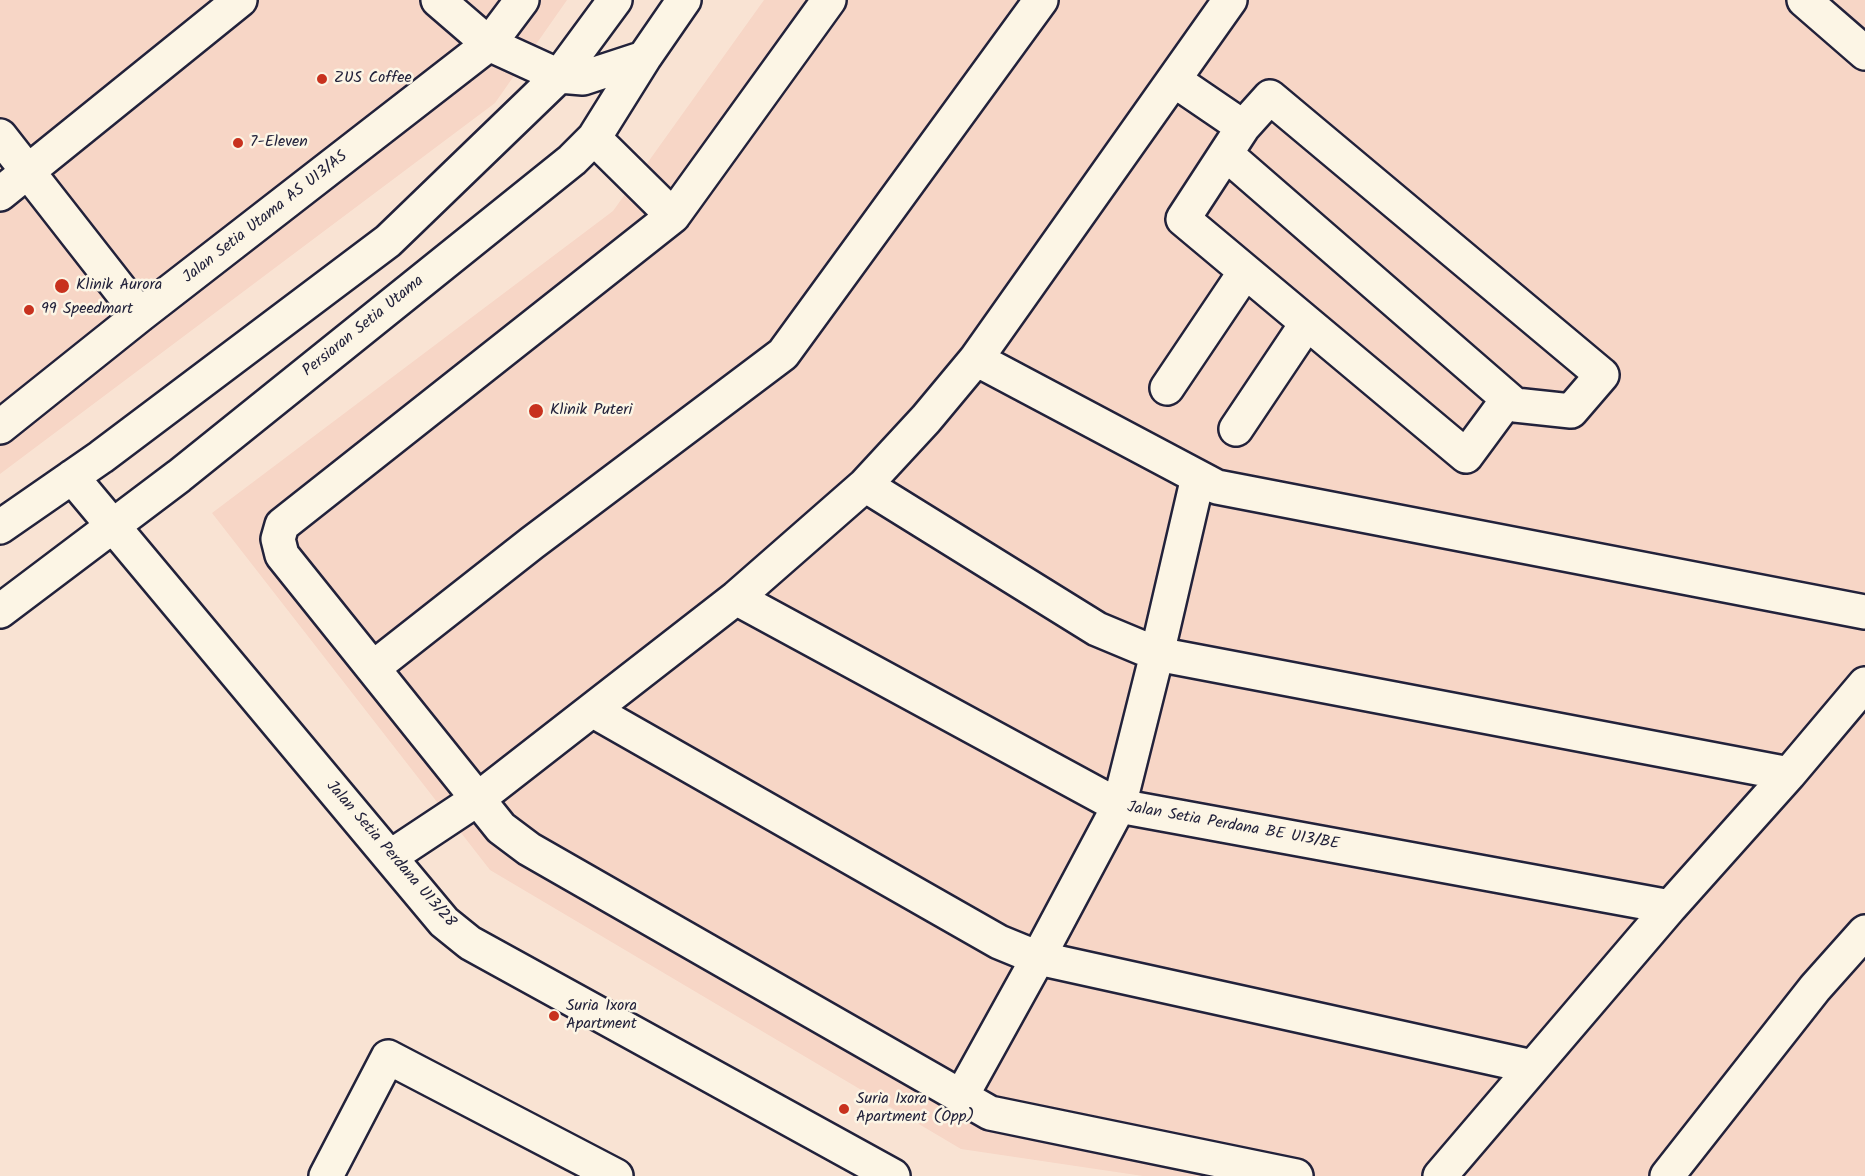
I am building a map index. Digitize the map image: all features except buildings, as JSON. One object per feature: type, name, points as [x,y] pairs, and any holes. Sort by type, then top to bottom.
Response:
[{"type":"street","points":[[0,194],[240,0]]},
{"type":"street","points":[[438,0],[489,44],[559,76],[583,78],[645,58]]},
{"type":"street","name":"Jalan Setia Utama AS U13/AS","points":[[0,427],[140,315],[489,44],[522,0]]},
{"type":"street","points":[[0,527],[72,477],[387,241],[559,76],[615,0]]},
{"type":"street","name":"Persiaran Setia Utama","points":[[0,611],[179,476],[572,160],[594,138],[684,0]]},
{"type":"street","points":[[829,0],[673,216],[282,525],[278,539],[282,555],[501,828],[529,849],[990,1113],[1296,1176]]},
{"type":"street","points":[[373,668],[532,543],[783,354],[1041,0]]},
{"type":"street","points":[[390,857],[479,798],[736,598],[865,485],[976,359],[1230,0]]},
{"type":"street","points":[[1804,0],[1865,53]]},
{"type":"street","points":[[1174,80],[1243,127]]},
{"type":"street","points":[[1226,154],[1515,405],[1571,411],[1602,375],[1270,97],[1243,127],[1183,219],[1466,456],[1508,399]]},
{"type":"street","points":[[0,136],[140,315]]},
{"type":"street","points":[[594,138],[673,216]]},
{"type":"street","points":[[1167,388],[1245,272]]},
{"type":"street","points":[[1236,429],[1307,323]]},
{"type":"street","points":[[976,359],[1217,487],[1865,612]]},
{"type":"street","name":"Jalan Setia Perdana U13/28","points":[[72,477],[444,922],[470,943],[893,1176]]},
{"type":"street","points":[[961,1096],[1119,806],[1198,477]]},
{"type":"street","points":[[865,485],[1097,629],[1157,654],[1789,774]]},
{"type":"street","name":"Jalan Setia Perdana BE U13/BE","points":[[736,598],[1119,806],[1670,907]]},
{"type":"street","points":[[1440,1176],[1865,684]]},
{"type":"street","points":[[592,710],[999,942],[1038,958],[1533,1067]]},
{"type":"street","points":[[1667,1176],[1815,988],[1865,932]]},
{"type":"street","points":[[326,1176],[388,1058],[616,1176]]},
{"type":"shaded area","points":[[0,0],[567,0],[495,103],[0,474]]},
{"type":"shaded area","points":[[764,0],[1865,0],[1865,1176],[1143,1176],[961,1149],[490,870],[212,513],[613,211]]},
{"type":"place","name":"ZUS Coffee","points":[[322,79]]},
{"type":"place","name":"7-Eleven","points":[[238,143]]},
{"type":"place","name":"Klinik Aurora","points":[[62,286]]},
{"type":"place","name":"99 Speedmart","points":[[29,310]]},
{"type":"place","name":"Klinik Puteri","points":[[536,411]]},
{"type":"place","name":"Suria Ixora Apartment","points":[[554,1016]]},
{"type":"place","name":"Suria Ixora Apartment (Opp)","points":[[844,1109]]}]
